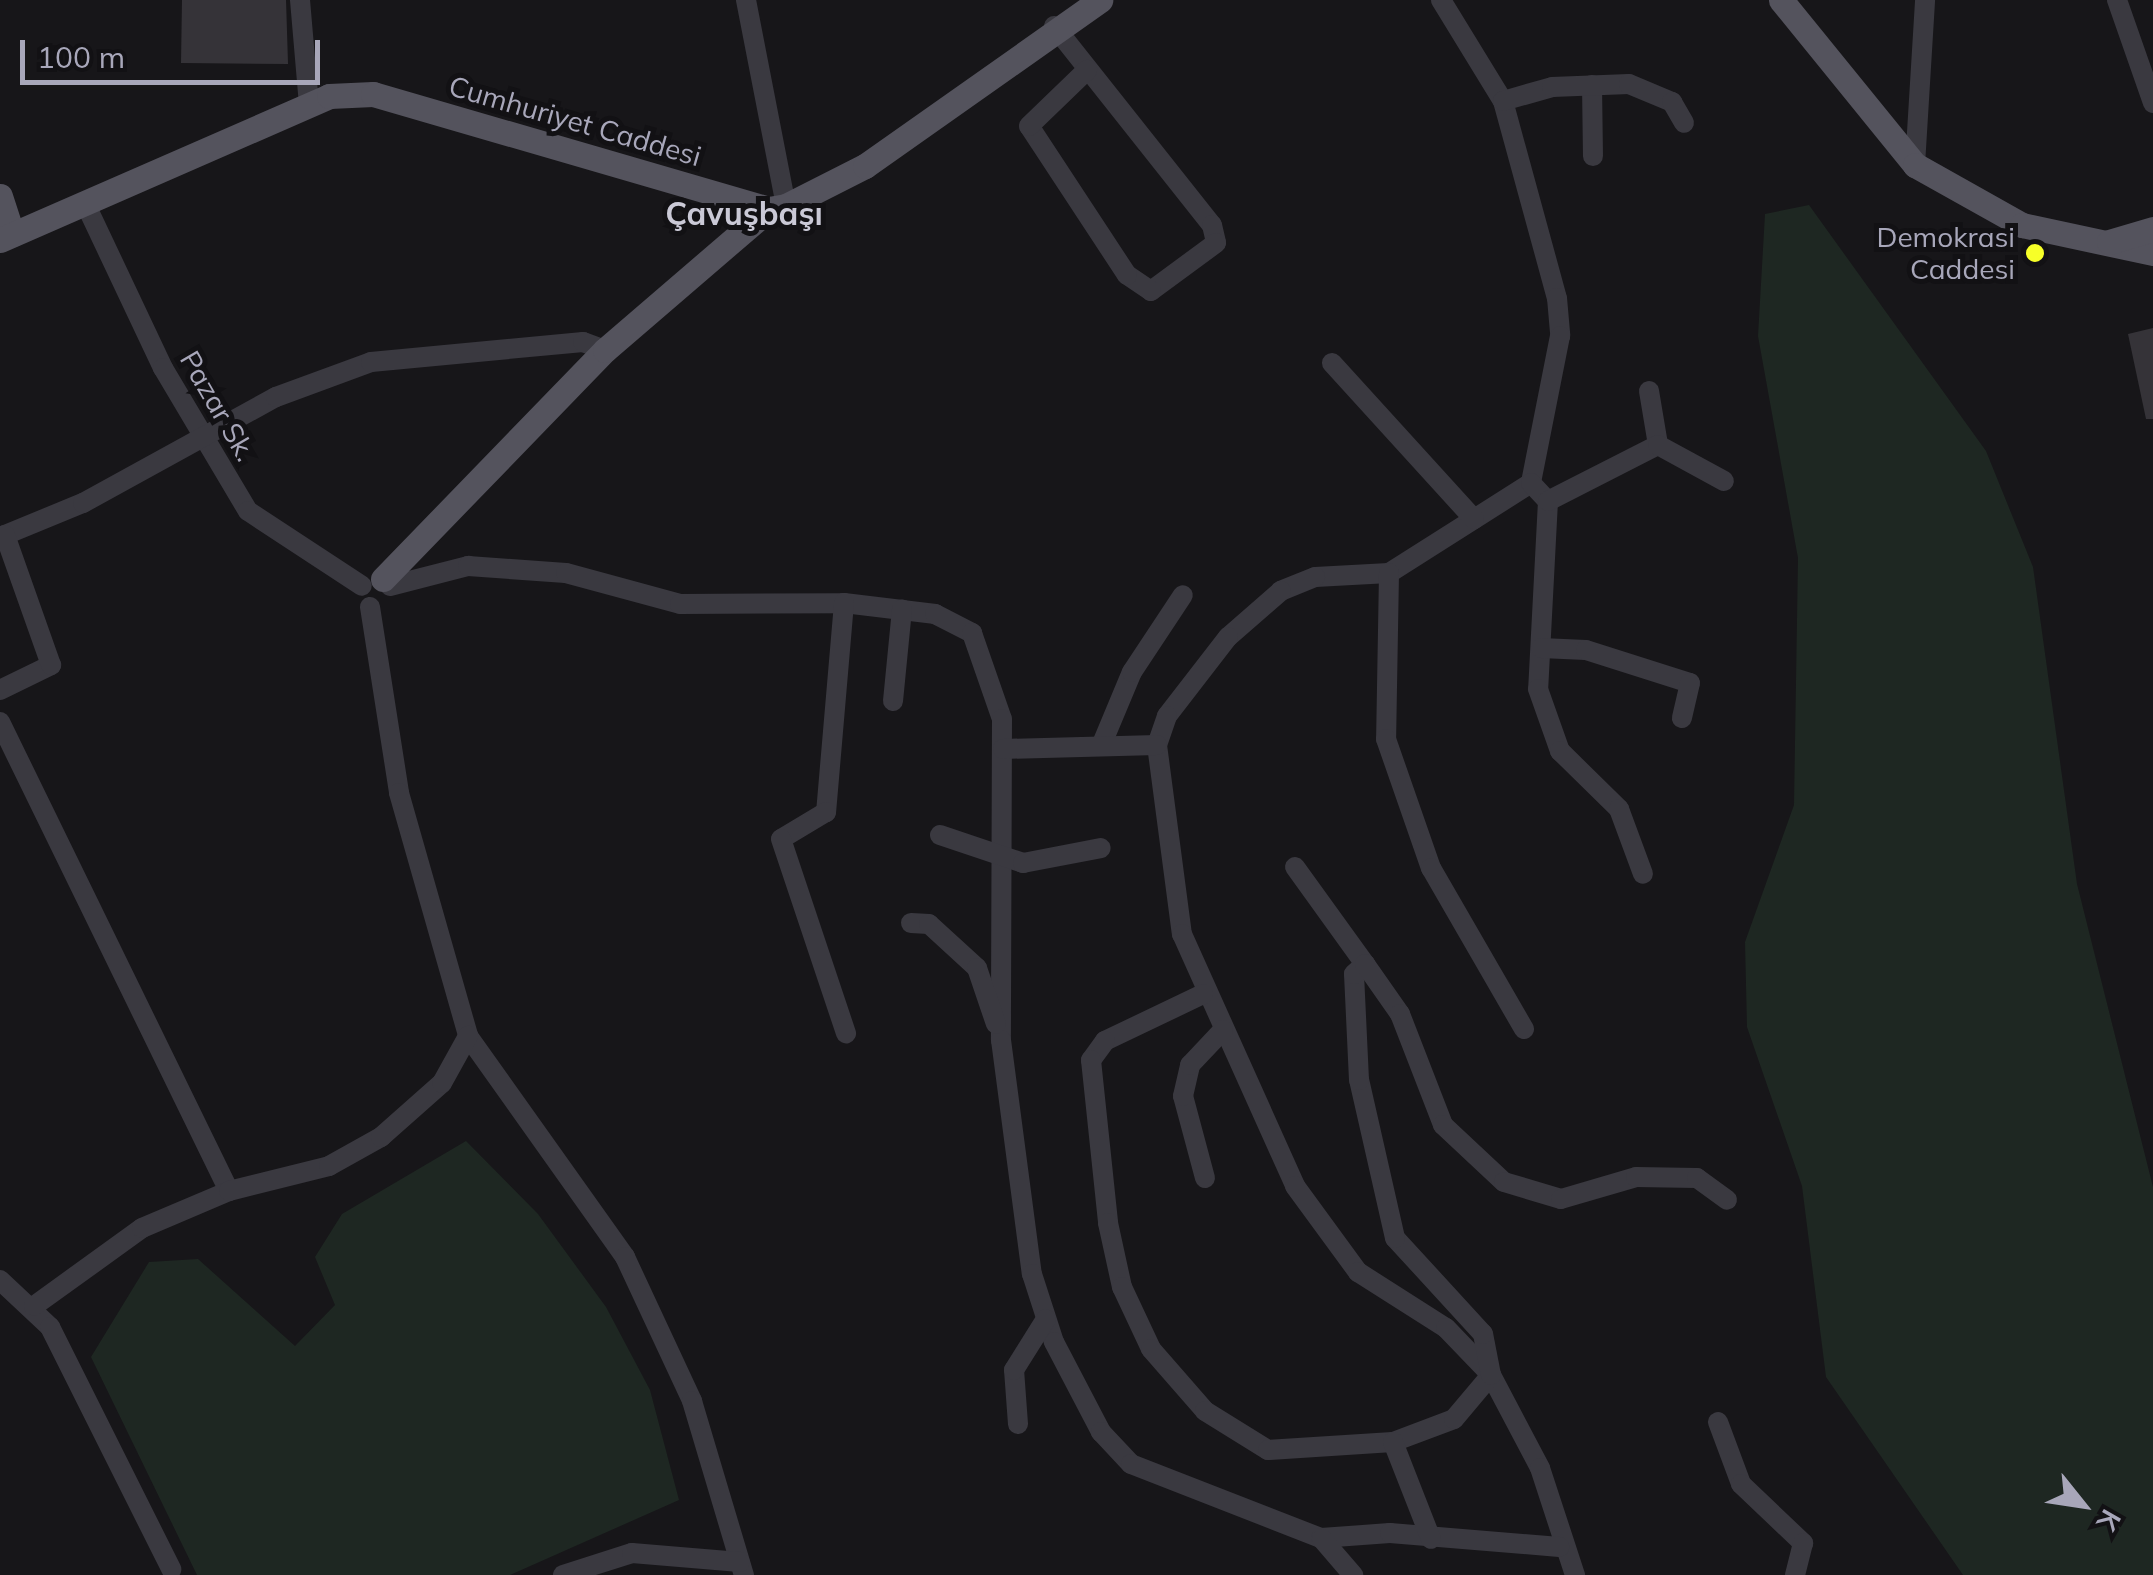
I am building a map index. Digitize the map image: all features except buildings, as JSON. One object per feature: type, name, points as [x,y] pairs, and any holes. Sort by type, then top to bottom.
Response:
[{"type":"main road","points":[[378,584],[605,350],[778,208],[865,166],[1054,26],[1100,0]]},
{"type":"main road","points":[[1780,0],[1915,165],[2022,225],[2153,253]]},
{"type":"main road","name":"Cumhuriyet Caddesi","points":[[6,237],[309,105],[373,94],[778,208]]},
{"type":"main road","points":[[0,196],[6,237]]},
{"type":"main road","points":[[2109,242],[2153,229]]},
{"type":"street","points":[[300,0],[309,105]]},
{"type":"street","points":[[746,0],[778,208]]},
{"type":"street","points":[[1441,0],[1503,100],[1560,336],[1531,483],[1389,573],[1315,578],[1281,591],[1228,637],[1167,716],[1157,745],[1182,934],[1203,994],[1295,1186],[1358,1272],[1446,1328],[1492,1375]]},
{"type":"street","points":[[1915,165],[1926,0]]},
{"type":"street","points":[[2117,0],[2153,104]]},
{"type":"street","points":[[1054,26],[1087,70],[1106,82],[1212,225],[1216,243],[1151,291],[1126,275],[1029,126],[1087,70]]},
{"type":"street","points":[[1503,100],[1592,85],[1652,89],[1684,123]]},
{"type":"street","points":[[1592,85],[1593,156]]},
{"type":"street","name":"Pazar Sk.","points":[[85,203],[204,438],[248,511],[378,584]]},
{"type":"street","points":[[0,690],[51,665],[2,536],[204,438],[276,396],[371,362],[582,342],[605,350]]},
{"type":"street","points":[[1332,363],[1474,519]]},
{"type":"street","points":[[1649,391],[1658,445]]},
{"type":"street","points":[[1548,500],[1658,445]]},
{"type":"street","points":[[1658,445],[1724,481]]},
{"type":"street","points":[[1531,483],[1548,500],[1538,689],[1560,751],[1619,808],[1643,874]]},
{"type":"street","points":[[563,1575],[632,1553],[742,1569],[692,1401],[625,1256],[468,1036],[399,793],[370,607],[378,584],[468,566],[566,573],[680,604],[844,603],[902,609],[972,633],[990,668],[1002,749],[1001,1040],[1032,1274],[1046,1319],[1101,1432],[1131,1464],[1321,1538],[1432,1538],[1560,1547]]},
{"type":"street","points":[[1389,573],[1386,739],[1430,868],[1524,1029]]},
{"type":"street","points":[[1102,746],[1132,672],[1183,595]]},
{"type":"street","points":[[844,603],[826,812],[781,839],[846,1033]]},
{"type":"street","points":[[894,701],[902,609]]},
{"type":"street","points":[[1540,648],[1586,650],[1690,683],[1682,718]]},
{"type":"street","points":[[0,722],[229,1191]]},
{"type":"street","points":[[1002,749],[1157,745]]},
{"type":"street","points":[[940,835],[1023,863],[1101,848]]},
{"type":"street","points":[[1295,866],[1400,1014],[1443,1125],[1504,1182],[1560,1199],[1636,1177],[1696,1178],[1727,1200]]},
{"type":"street","points":[[911,923],[929,924],[977,968],[1001,1040]]},
{"type":"street","points":[[1364,964],[1354,974],[1359,1080],[1395,1238],[1483,1334],[1492,1375],[1540,1468],[1560,1547],[1575,1575]]},
{"type":"street","points":[[1203,994],[1138,1022],[1091,1060],[1108,1223],[1133,1315],[1178,1384],[1268,1450],[1393,1442],[1454,1419],[1492,1375]]},
{"type":"street","points":[[1205,1178],[1183,1096],[1190,1065],[1223,1030]]},
{"type":"street","points":[[34,1306],[142,1228],[229,1191],[329,1166],[381,1137],[442,1083],[468,1036]]},
{"type":"street","points":[[0,1280],[34,1306],[104,1424],[171,1570]]},
{"type":"street","points":[[1018,1424],[1014,1370],[1046,1319]]},
{"type":"street","points":[[1718,1422],[1741,1484],[1803,1543],[1794,1575]]},
{"type":"street","points":[[1393,1442],[1432,1538]]},
{"type":"street","points":[[1321,1538],[1353,1575]]},
{"type":"shaded area","points":[[1809,205],[1986,451],[2033,567],[2077,884],[2153,1187],[2153,1575],[1963,1575],[1826,1377],[1802,1186],[1747,1027],[1745,942],[1794,805],[1798,558],[1758,336],[1765,214]]},
{"type":"shaded area","points":[[466,1141],[538,1214],[606,1307],[650,1390],[679,1500],[510,1575],[197,1575],[91,1357],[149,1262],[198,1259],[295,1346],[335,1305],[315,1257],[342,1214]]},
{"type":"place","name":"Demokrasi Caddesi","points":[[2035,253]]},
{"type":"district","name":"Çavuşbaşı","points":[[744,213]]}]
